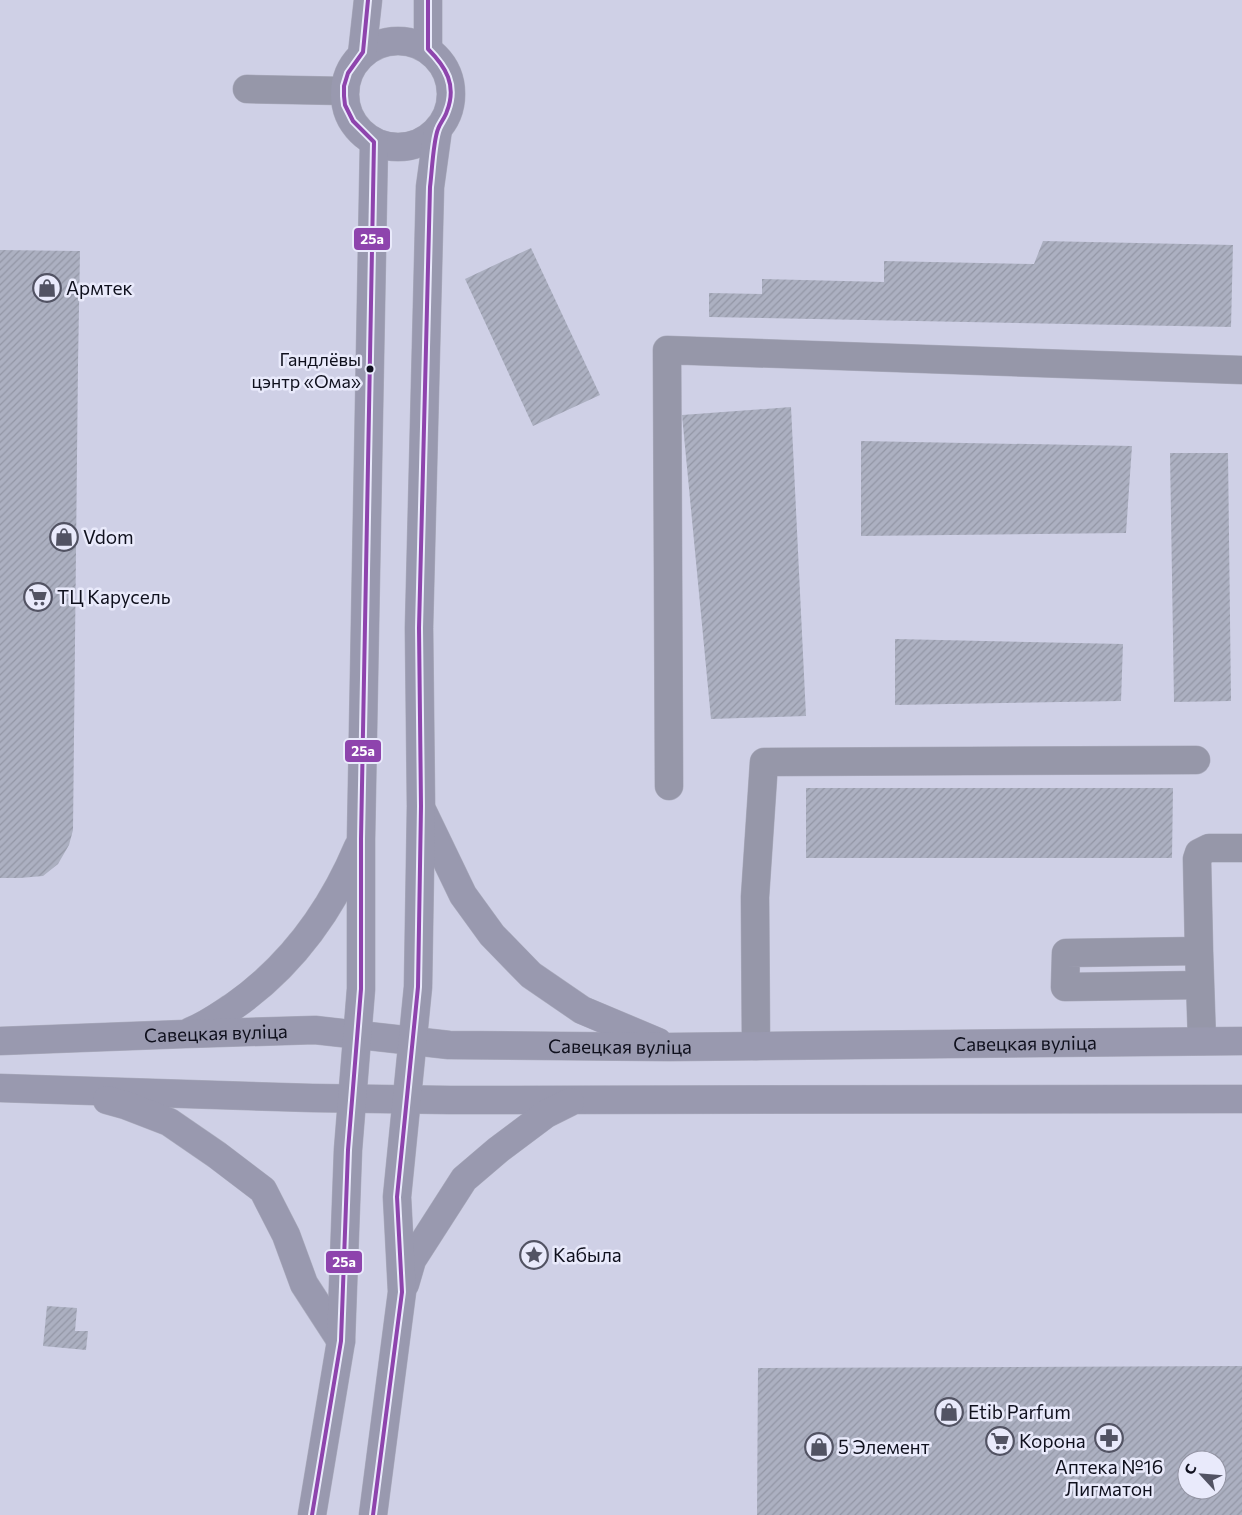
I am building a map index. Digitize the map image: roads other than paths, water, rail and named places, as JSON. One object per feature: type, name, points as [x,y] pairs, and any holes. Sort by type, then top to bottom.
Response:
[{"type":"main road","points":[[362,54],[368,0]]},
{"type":"main road","points":[[428,0],[428,49]]},
{"type":"main road","points":[[394,40],[412,42],[428,49],[441,62],[449,78],[452,96],[448,113],[438,129],[425,140],[408,146],[391,147],[374,142],[361,133],[352,120],[346,106],[345,90],[350,71],[362,54],[377,44],[394,40]]},
{"type":"main road","points":[[402,1292],[397,1197],[418,987],[421,806],[419,628],[430,187],[438,129]]},
{"type":"main road","points":[[312,1515],[341,1341],[348,1150],[361,989],[361,839],[374,142]]},
{"type":"main road","points":[[421,806],[463,895],[492,935],[532,976],[582,1010],[669,1047]]},
{"type":"main road","points":[[185,1034],[206,1025],[256,990],[283,964],[307,936],[328,905],[346,873],[361,839]]},
{"type":"main road","name":"Савецкая вуліца","points":[[0,1042],[315,1030],[449,1045],[669,1047],[1242,1041]]},
{"type":"main road","points":[[0,1088],[407,1100],[1242,1099]]},
{"type":"main road","points":[[65,1090],[125,1105],[169,1122],[217,1155],[262,1190],[286,1235],[304,1284],[341,1341]]},
{"type":"main road","points":[[373,1515],[402,1292],[412,1260],[464,1179],[538,1120],[570,1101]]},
{"type":"lane","points":[[247,89],[345,90]]},
{"type":"lane","points":[[669,786],[668,350],[1242,370]]},
{"type":"lane","points":[[756,1046],[755,897],[764,762],[1196,760]]},
{"type":"lane","points":[[1202,1041],[1197,859],[1199,854],[1209,848],[1242,848]]},
{"type":"lane","points":[[1199,951],[1066,953],[1065,987],[1200,985]]},
{"type":"place","name":"Армтек","points":[[47,288]]},
{"type":"place","name":"Гандлёвы цэнтр «Ома»","points":[[370,369]]},
{"type":"place","name":"Vdom","points":[[64,537]]},
{"type":"place","name":"ТЦ Карусель","points":[[38,597]]},
{"type":"place","name":"Кабыла","points":[[534,1255]]},
{"type":"place","name":"Etib Parfum","points":[[949,1412]]},
{"type":"place","name":"Аптека №16 Лигматон","points":[[1109,1438]]},
{"type":"place","name":"Корона","points":[[1000,1441]]},
{"type":"place","name":"5 Элемент","points":[[819,1447]]}]
